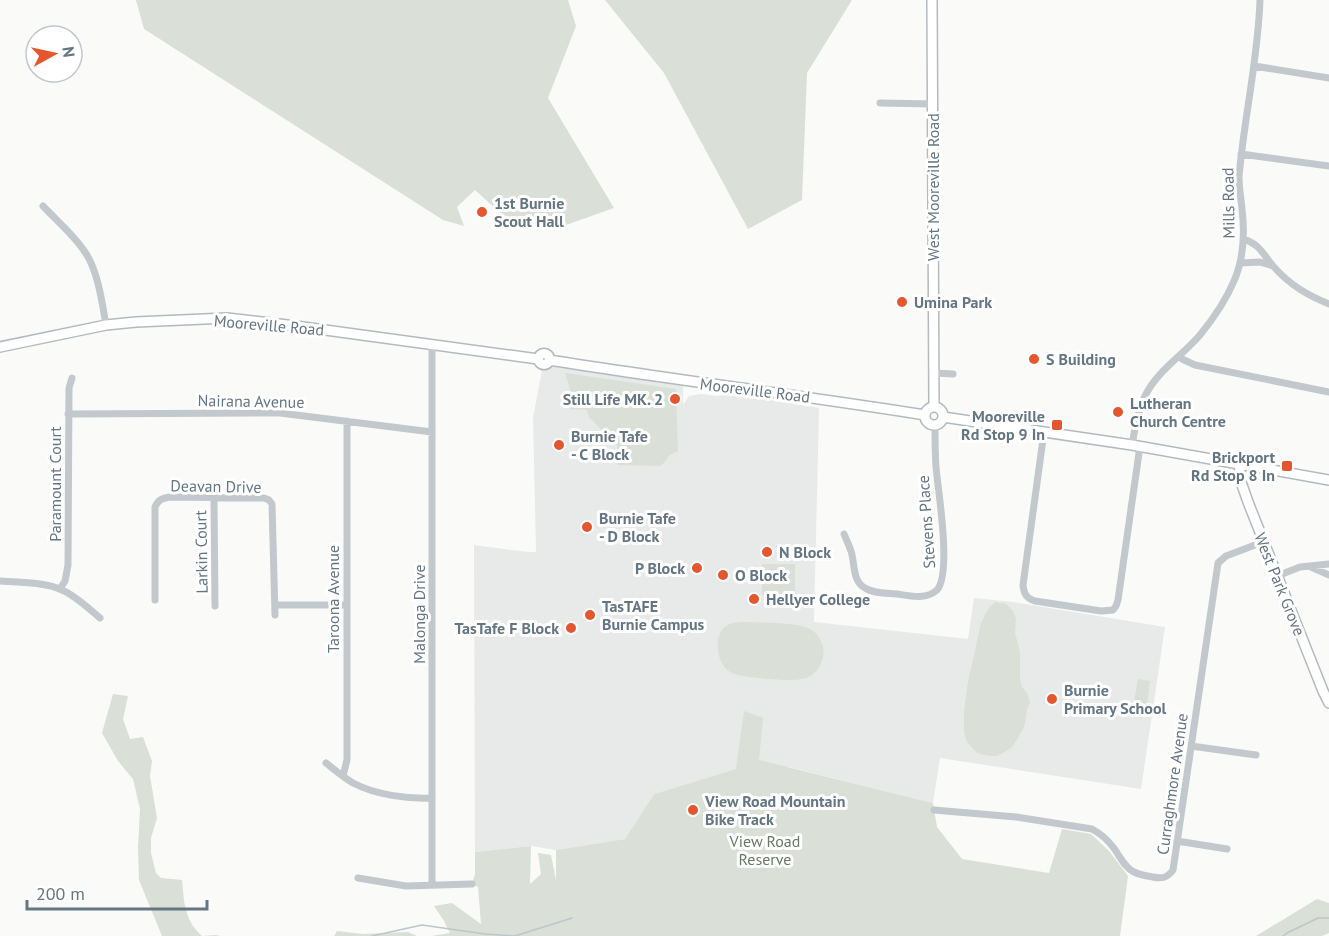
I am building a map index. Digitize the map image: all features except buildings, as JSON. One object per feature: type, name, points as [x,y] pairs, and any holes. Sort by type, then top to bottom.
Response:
[{"type":"main road","name":"West Mooreville Road","points":[[932,0],[934,406]]},
{"type":"main road","name":"Mooreville Road","points":[[0,346],[106,325],[227,318],[538,358],[543,365],[549,360],[925,415]]},
{"type":"main road","points":[[934,406],[942,411],[943,417],[935,425],[927,422],[925,415],[927,410],[934,406]]},
{"type":"main road","points":[[943,417],[1136,446],[1329,480]]},
{"type":"main road","name":"West Park Grove","points":[[1239,463],[1241,482],[1263,542],[1329,703]]},
{"type":"street","name":"Mills Road","points":[[1044,432],[1023,585],[1024,594],[1035,601],[1101,611],[1113,610],[1119,600],[1137,419],[1146,395],[1160,374],[1200,335],[1222,304],[1240,263],[1244,239],[1239,184],[1241,153],[1260,22],[1260,0]]},
{"type":"street","points":[[1254,66],[1329,78]]},
{"type":"street","points":[[880,103],[933,104]]},
{"type":"street","points":[[1241,153],[1329,166]]},
{"type":"street","points":[[43,206],[86,253],[94,271],[106,325]]},
{"type":"street","points":[[1244,239],[1253,242],[1263,251],[1273,266],[1297,289],[1329,304]]},
{"type":"street","points":[[1240,263],[1260,262],[1273,266]]},
{"type":"street","name":"Malonga Drive","points":[[432,344],[432,885]]},
{"type":"street","points":[[1179,356],[1195,365],[1329,392]]},
{"type":"street","points":[[934,373],[953,374]]},
{"type":"street","name":"Paramount Court","points":[[60,589],[68,565],[68,414],[69,388],[72,378]]},
{"type":"street","name":"Nairana Avenue","points":[[68,414],[280,413],[432,432]]},
{"type":"street","name":"Taroona Avenue","points":[[343,776],[347,760],[346,421]]},
{"type":"street","name":"Stevens Place","points":[[844,534],[852,552],[857,579],[865,588],[875,592],[915,596],[925,596],[936,590],[942,579],[943,532],[936,465],[935,425]]},
{"type":"street","name":"Deavan Drive","points":[[155,600],[156,502],[164,498],[264,498],[272,504],[275,615]]},
{"type":"street","name":"Larkin Court","points":[[214,498],[215,606]]},
{"type":"street","name":"Curraghmore Avenue","points":[[934,810],[1016,817],[1092,829],[1102,834],[1133,872],[1161,878],[1168,876],[1173,870],[1218,563],[1226,556],[1263,542]]},
{"type":"street","points":[[1277,576],[1300,567],[1329,564]]},
{"type":"street","points":[[1309,566],[1329,575]]},
{"type":"street","points":[[0,581],[60,589],[100,618]]},
{"type":"street","points":[[275,605],[346,605]]},
{"type":"street","points":[[1191,746],[1256,754]]},
{"type":"street","points":[[326,763],[353,783],[365,788],[389,795],[432,798]]},
{"type":"street","points":[[1177,841],[1227,849]]},
{"type":"street","points":[[358,878],[406,886],[472,884]]},
{"type":"shaded area","points":[[543,365],[683,381],[683,405],[689,396],[732,394],[819,408],[814,622],[968,639],[974,598],[1013,602],[1165,627],[1141,789],[940,758],[933,803],[789,767],[740,768],[654,794],[625,839],[556,850],[531,846],[475,852],[474,545],[536,552],[533,418]]},
{"type":"green space","points":[[136,0],[568,0],[576,26],[548,98],[614,208],[566,225],[517,228],[475,190],[457,207],[464,226],[443,220],[144,29]]},
{"type":"green space","points":[[605,0],[852,0],[807,73],[802,200],[748,229],[664,73]]},
{"type":"green space","points":[[565,373],[676,389],[678,451],[670,455],[661,466],[617,465],[617,446],[589,417],[587,410],[570,409],[570,389]]},
{"type":"green space","points":[[762,564],[795,564],[795,595],[762,595]]},
{"type":"green space","points":[[995,602],[1006,604],[1013,611],[1016,619],[1015,632],[1020,653],[1020,678],[1030,703],[1025,724],[1012,747],[997,756],[989,756],[977,753],[967,742],[964,732],[964,711],[981,623],[988,609]]},
{"type":"green space","points":[[746,622],[788,624],[810,629],[816,633],[822,645],[821,665],[812,675],[795,680],[757,678],[730,672],[725,668],[719,655],[720,634],[730,624]]},
{"type":"green space","points":[[1138,679],[1150,681],[1147,704],[1134,702]]},
{"type":"green space","points":[[113,694],[128,696],[123,719],[130,739],[143,737],[152,761],[150,776],[157,818],[151,838],[151,853],[156,873],[161,878],[182,880],[188,917],[202,936],[162,936],[139,880],[140,809],[133,779],[118,761],[102,733]]},
{"type":"green space","name":"View Road Reserve","points":[[744,711],[763,718],[759,760],[933,803],[937,827],[962,859],[1049,873],[1062,829],[1091,834],[1109,851],[1128,876],[1120,936],[431,936],[450,933],[434,906],[452,903],[481,924],[478,887],[472,884],[475,874],[475,852],[531,846],[530,884],[541,874],[538,853],[551,855],[556,880],[556,850],[625,839],[654,794],[736,769]]},
{"type":"green space","points":[[1317,899],[1329,903],[1329,933],[1322,936],[1256,936]]},
{"type":"green space","points":[[337,931],[363,934],[408,932],[417,936],[334,936]]},
{"type":"waterway","points":[[372,936],[422,925],[515,936],[572,918]]},
{"type":"waterway","points":[[1283,936],[1318,918],[1329,918]]},
{"type":"place","name":"1st Burnie Scout Hall","points":[[482,212]]},
{"type":"place","name":"Umina Park","points":[[902,302]]},
{"type":"place","name":"S Building","points":[[1034,359]]},
{"type":"place","name":"Still Life MK. 2","points":[[675,399]]},
{"type":"place","name":"Lutheran Church Centre","points":[[1118,412]]},
{"type":"place","name":"Mooreville Rd Stop 9 In","points":[[1057,425]]},
{"type":"place","name":"Burnie Tafe - C Block","points":[[559,445]]},
{"type":"place","name":"Brickport Rd Stop 8 In","points":[[1287,466]]},
{"type":"place","name":"Burnie Tafe - D Block","points":[[587,527]]},
{"type":"place","name":"N Block","points":[[767,552]]},
{"type":"place","name":"P Block","points":[[697,568]]},
{"type":"place","name":"O Block","points":[[723,575]]},
{"type":"place","name":"Hellyer College","points":[[754,599]]},
{"type":"place","name":"TasTAFE Burnie Campus","points":[[590,615]]},
{"type":"place","name":"TasTafe F Block","points":[[571,628]]},
{"type":"place","name":"Burnie Primary School","points":[[1052,699]]},
{"type":"place","name":"View Road Mountain Bike Track","points":[[693,810]]}]
